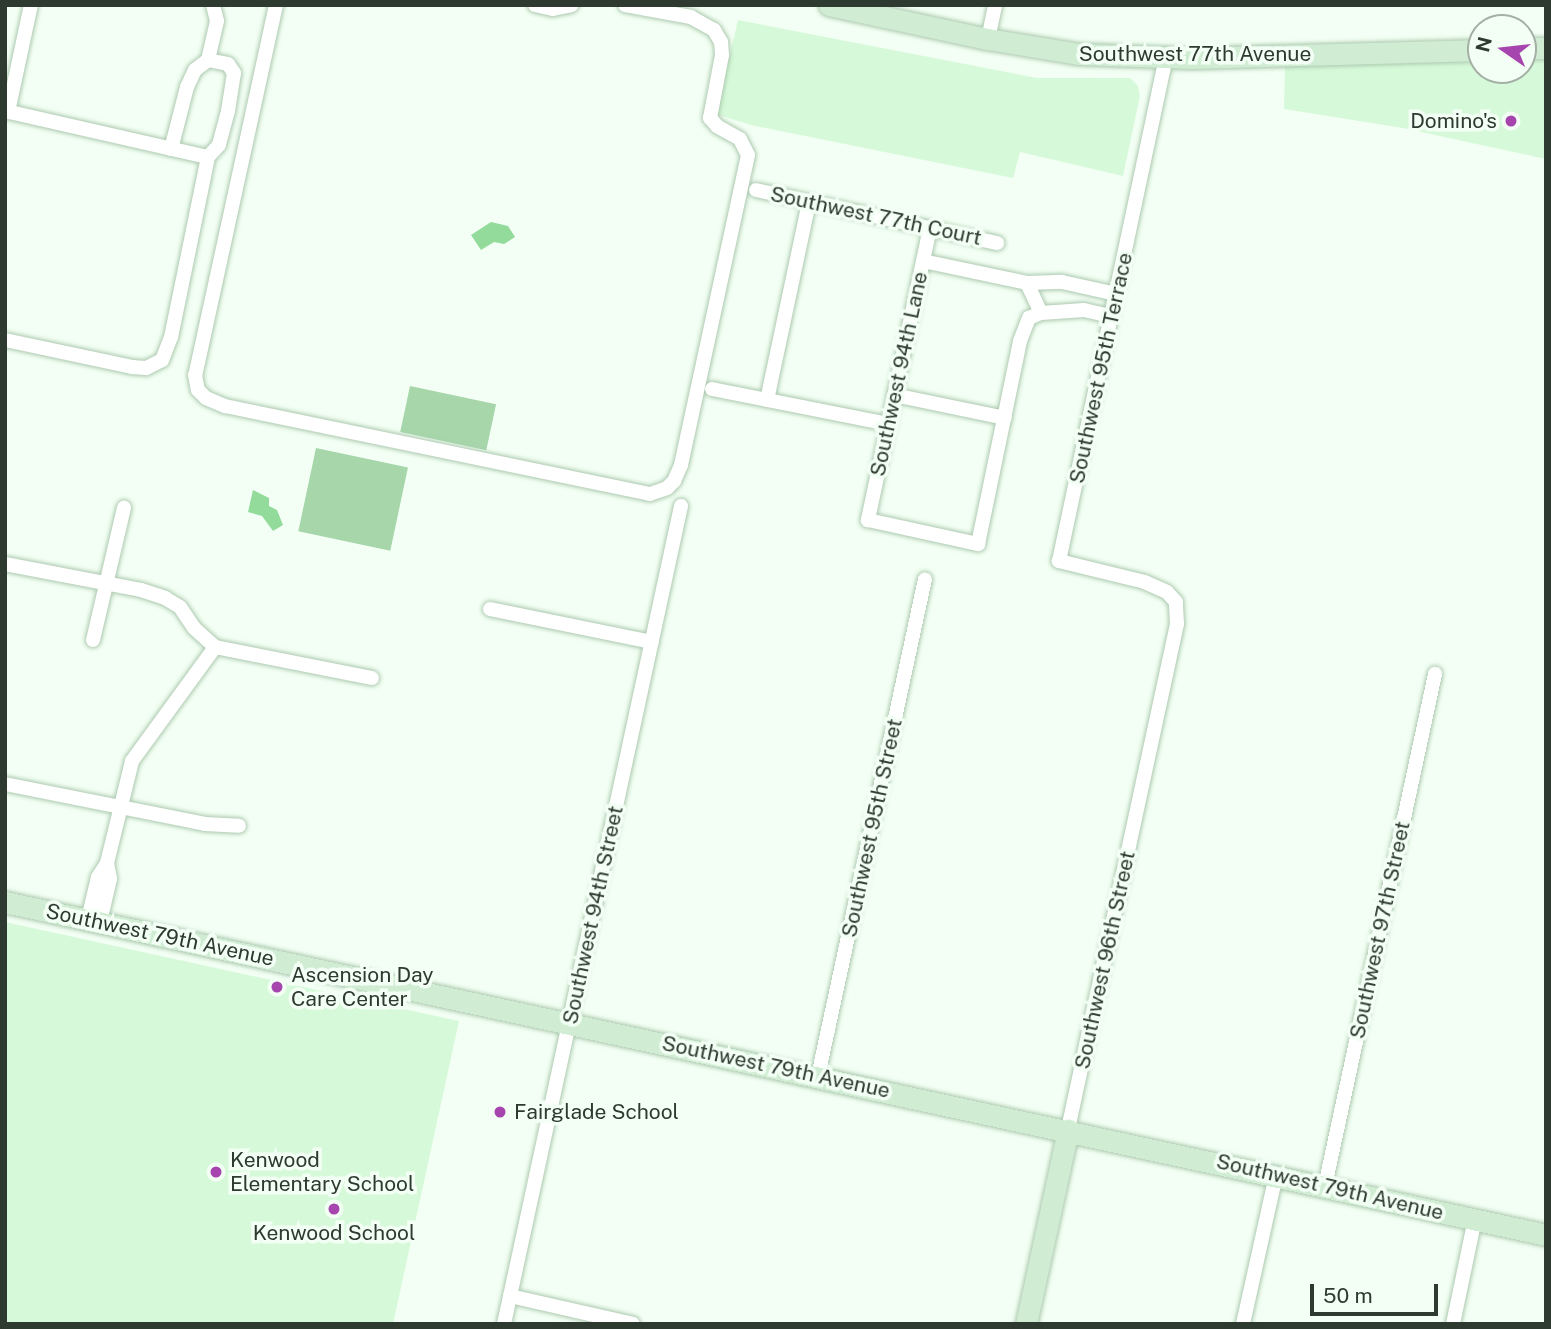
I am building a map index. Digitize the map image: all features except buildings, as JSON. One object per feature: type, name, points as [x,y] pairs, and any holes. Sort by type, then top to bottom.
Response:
[{"type":"street","points":[[31,5],[6,112],[208,158]]},
{"type":"street","points":[[208,60],[217,21],[213,5]]},
{"type":"street","points":[[276,5],[195,375],[198,390],[206,398],[225,406],[650,494],[667,488],[674,481],[681,465],[748,155],[740,139],[717,126],[710,118],[722,55],[721,42],[714,30],[691,17],[625,5]]},
{"type":"street","points":[[535,5],[553,9],[572,5]]},
{"type":"street","name":"Southwest 77th Avenue","points":[[829,5],[1066,53],[1166,57],[1467,50]]},
{"type":"street","points":[[988,39],[995,5]]},
{"type":"street","name":"Southwest 95th Terrace","points":[[1166,57],[1059,561],[1145,582],[1172,597]]},
{"type":"street","points":[[5,340],[132,367],[146,368],[162,360],[171,337],[208,158],[219,145],[234,73],[228,64],[208,60],[201,63],[190,78],[171,149]]},
{"type":"street","name":"Southwest 77th Court","points":[[756,190],[997,243]]},
{"type":"street","points":[[767,400],[809,202]]},
{"type":"street","name":"Southwest 94th Lane","points":[[930,228],[868,520],[978,544],[1005,418]]},
{"type":"street","name":"Southwest 77th Court","points":[[923,261],[1027,283],[1062,282],[1116,294]]},
{"type":"street","points":[[1027,283],[1041,313]]},
{"type":"street","points":[[894,395],[1005,418],[1024,329],[1030,318],[1041,313],[1084,310],[1111,316]]},
{"type":"street","points":[[712,389],[888,424]]},
{"type":"street","name":"Southwest 94th Street","points":[[504,1324],[681,506]]},
{"type":"street","points":[[93,640],[124,508]]},
{"type":"street","points":[[5,564],[141,590],[180,607],[194,628],[215,647],[372,678]]},
{"type":"street","name":"Southwest 95th Street","points":[[818,1076],[925,579]]},
{"type":"street","name":"Southwest 96th Street","points":[[1026,1324],[1177,624],[1177,609],[1172,597]]},
{"type":"street","points":[[490,609],[652,642]]},
{"type":"street","points":[[94,921],[98,877],[107,863],[118,807],[132,761],[215,647]]},
{"type":"street","name":"Southwest 97th Street","points":[[1325,1186],[1435,674]]},
{"type":"street","points":[[5,784],[205,824],[239,826]]},
{"type":"street","name":"Southwest 79th Avenue","points":[[5,902],[1068,1129],[1546,1235]]},
{"type":"street","points":[[1243,1324],[1276,1175]]},
{"type":"street","points":[[1453,1324],[1475,1219]]},
{"type":"street","points":[[510,1296],[634,1324]]},
{"type":"shaded area","points":[[738,20],[1037,78],[1130,78],[1138,86],[1140,96],[1123,176],[1020,152],[1013,178],[751,125],[716,114]]},
{"type":"shaded area","points":[[1537,60],[1546,60],[1546,159],[1403,128],[1284,109],[1285,64],[1467,61],[1467,84],[1537,84]]},
{"type":"shaded area","points":[[491,222],[508,226],[515,237],[504,244],[494,242],[481,250],[471,235]]},
{"type":"shaded area","points":[[410,386],[496,404],[486,450],[400,432]]},
{"type":"shaded area","points":[[316,448],[408,468],[390,551],[298,531]]},
{"type":"shaded area","points":[[253,490],[269,498],[269,506],[277,510],[283,525],[273,531],[262,516],[248,512]]},
{"type":"shaded area","name":"Kenwood Elementary School","points":[[5,922],[459,1021],[393,1324],[5,1324]]},
{"type":"place","name":"Domino's","points":[[1511,121]]},
{"type":"place","name":"Ascension Day Care Center","points":[[277,987]]},
{"type":"place","name":"Fairglade School","points":[[500,1112]]},
{"type":"place","name":"Kenwood Elementary School","points":[[216,1172]]},
{"type":"place","name":"Kenwood School","points":[[334,1209]]}]
